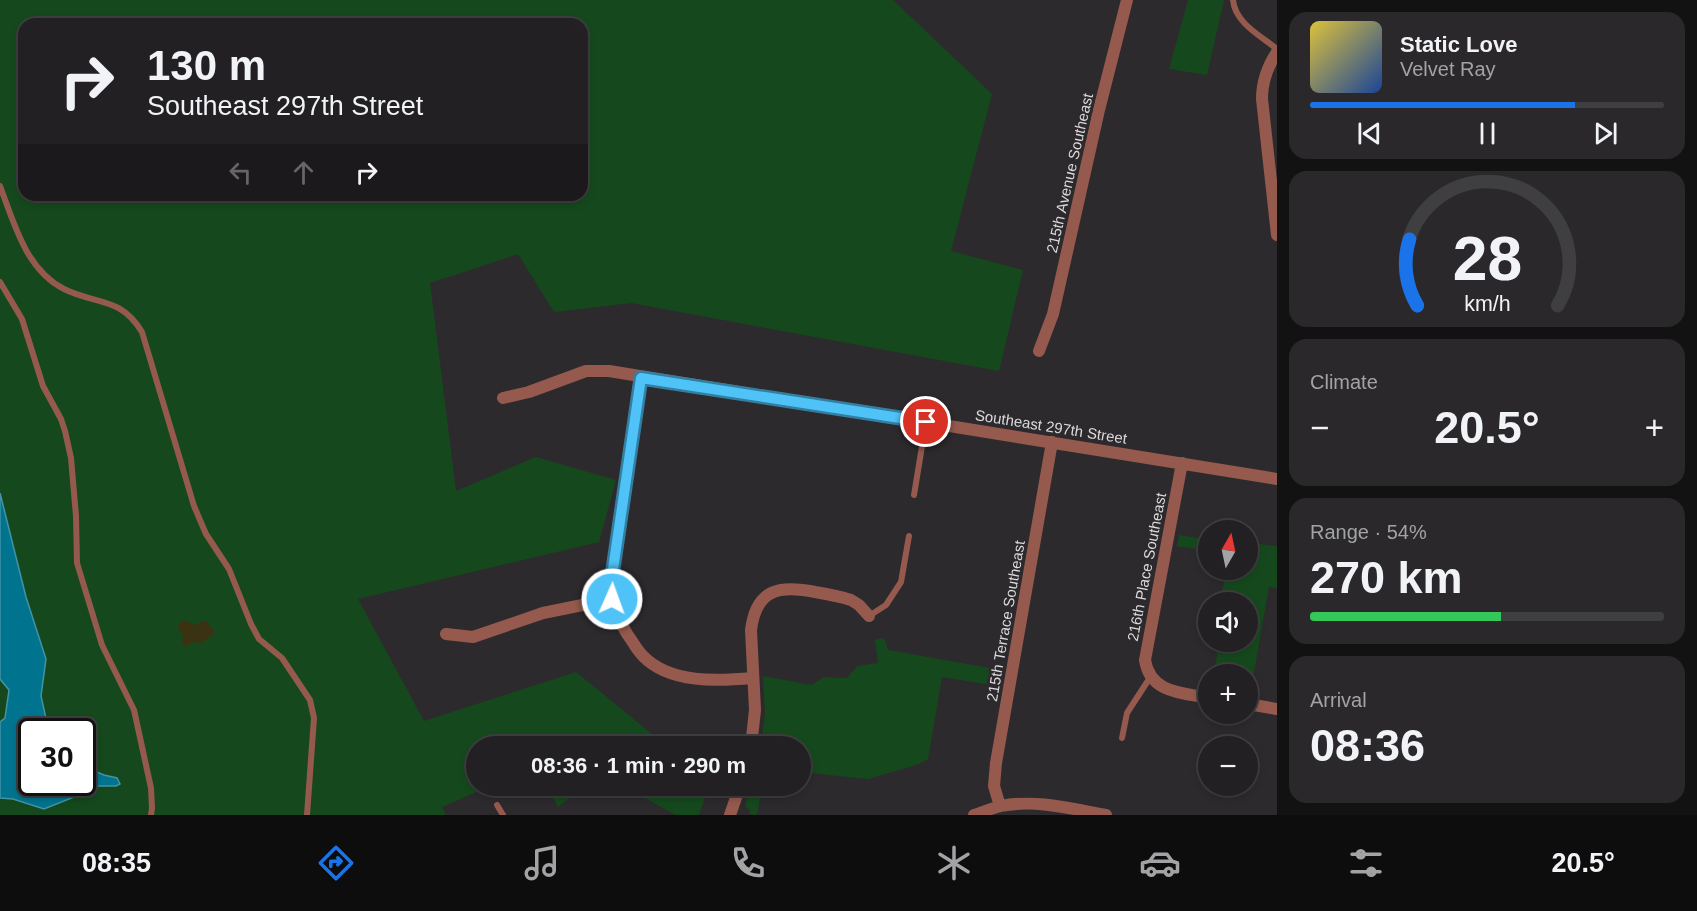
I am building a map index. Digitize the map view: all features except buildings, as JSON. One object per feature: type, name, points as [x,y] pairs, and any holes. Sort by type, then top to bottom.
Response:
[{"type":"street","name":"215th Avenue Southeast","points":[[1039,351],[1053,314],[1099,110],[1127,0]]},
{"type":"street","points":[[1277,50],[1269,64],[1262,85],[1262,99],[1277,236]]},
{"type":"street","name":"Southeast 297th Street","points":[[503,398],[529,392],[586,372],[609,371],[641,378],[1277,479]]},
{"type":"street","points":[[641,378],[612,576],[612,599],[625,633],[643,657],[661,669],[683,677],[716,681],[753,678]]},
{"type":"street","name":"215th Terrace Southeast","points":[[1000,806],[994,786],[996,764],[1052,442]]},
{"type":"street","name":"216th Place Southeast","points":[[1151,676],[1146,669],[1145,660],[1182,463]]},
{"type":"street","points":[[752,736],[755,710],[751,630],[752,617],[760,601],[767,595],[794,588],[842,597],[859,605],[869,616]]},
{"type":"street","points":[[446,634],[473,637],[543,613],[612,599]]},
{"type":"street","points":[[1151,676],[1157,685],[1166,689],[1198,696]]},
{"type":"street","points":[[1258,706],[1277,709]]},
{"type":"street","points":[[730,815],[737,796]]},
{"type":"street","points":[[974,815],[1000,806],[1024,803],[1106,815]]},
{"type":"lane","points":[[1233,0],[1233,8],[1239,19],[1277,50]]},
{"type":"lane","points":[[0,186],[25,249],[39,268],[65,290],[107,302],[125,311],[142,332],[194,506],[206,534],[228,570],[259,639],[282,658],[310,700],[314,718],[307,815]]},
{"type":"lane","points":[[0,282],[22,319],[42,386],[65,431],[75,506],[77,563],[102,645],[134,710],[151,788],[151,815]]},
{"type":"lane","points":[[914,495],[926,422]]},
{"type":"lane","points":[[869,616],[886,605],[901,582],[909,536]]},
{"type":"lane","points":[[1122,738],[1127,713],[1151,676]]},
{"type":"lane","points":[[497,804],[503,815]]},
{"type":"green space","points":[[0,0],[893,0],[992,94],[951,251],[1023,270],[999,371],[631,303],[554,312],[518,254],[430,283],[456,491],[536,457],[616,480],[599,542],[358,599],[424,721],[576,672],[652,734],[701,736],[466,736],[467,796],[442,807],[446,815],[0,815]]},
{"type":"green space","points":[[1188,0],[1224,0],[1207,75],[1169,69]]},
{"type":"green space","points":[[1179,535],[1198,538],[1198,549],[1177,546]]},
{"type":"green space","points":[[1258,544],[1277,546],[1277,588],[1269,587],[1258,650],[1258,592],[1222,592],[1224,580],[1258,580]]},
{"type":"green space","points":[[884,638],[888,650],[1001,670],[998,686],[942,677],[928,759],[919,764],[868,779],[811,773],[811,736],[762,736],[765,713],[763,676],[811,685],[824,677],[847,678],[857,666],[878,663],[875,640]]},
{"type":"green space","points":[[1217,652],[1258,652],[1255,664],[1216,664]]},
{"type":"green space","points":[[552,796],[572,796],[558,807]]},
{"type":"green space","points":[[642,796],[706,796],[699,815],[675,815]]},
{"type":"green space","points":[[748,796],[760,796],[757,815],[749,814],[750,810],[745,806]]},
{"type":"sand","points":[[185,620],[195,625],[207,622],[214,631],[213,635],[201,643],[193,642],[186,646],[182,645],[183,635],[179,631],[178,624]]},
{"type":"water","points":[[0,493],[26,597],[46,659],[41,696],[46,718],[18,718],[18,796],[76,796],[44,809],[13,799],[0,798],[0,722],[5,718],[9,690],[0,679]]},
{"type":"water","points":[[96,772],[117,778],[120,784],[96,786]]},
{"type":"route","points":[[612,599],[612,576],[641,378],[926,422]]}]
